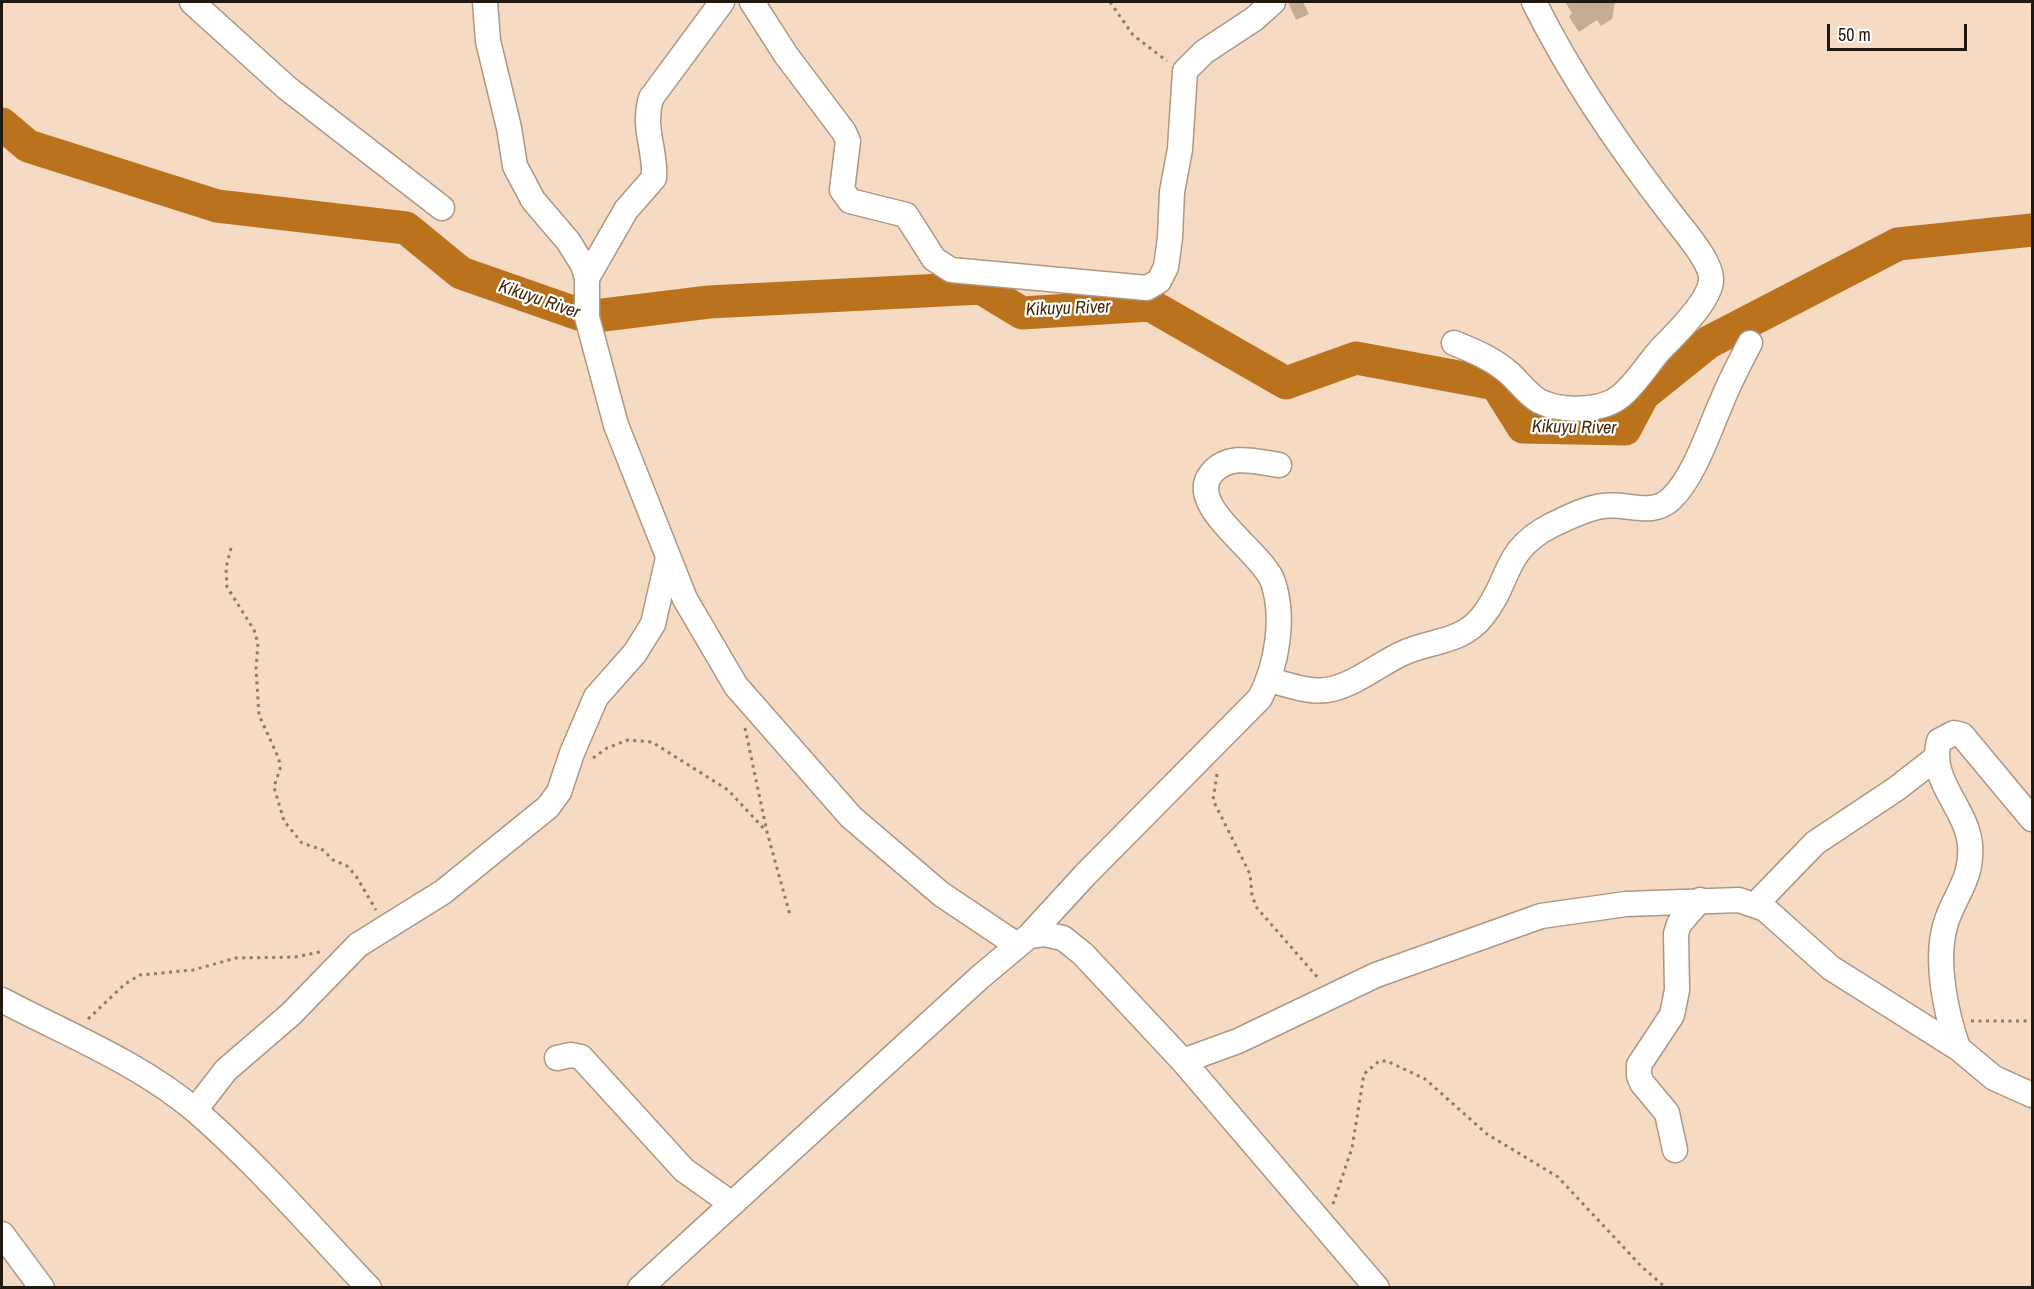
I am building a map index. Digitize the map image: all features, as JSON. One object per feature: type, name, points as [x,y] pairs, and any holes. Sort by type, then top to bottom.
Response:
[{"type":"street","points":[[192,2],[287,88],[442,208]]},
{"type":"street","points":[[485,2],[488,40],[515,166],[533,200],[579,255],[587,278],[587,317],[616,424],[685,599],[736,686],[815,778],[868,834],[907,863],[941,894],[1023,940],[1044,934],[1063,938],[1083,954],[1183,1061],[1377,1287]]},
{"type":"street","points":[[587,278],[626,210],[654,178],[646,113],[651,98],[722,2]]},
{"type":"street","points":[[752,2],[786,55],[844,132],[847,150],[842,178],[846,197],[858,204],[906,215],[934,259],[951,270],[1147,288],[1160,281],[1166,267],[1172,192],[1180,149],[1183,83],[1189,67],[1204,52],[1254,19],[1273,2]]},
{"type":"street","points":[[1454,343],[1493,361],[1537,400],[1551,406],[1599,407],[1621,396],[1634,383],[1695,310],[1711,281],[1710,272],[1702,256],[1648,186],[1601,118],[1551,37],[1534,2]]},
{"type":"street","points":[[1270,680],[1308,690],[1331,689],[1350,683],[1404,652],[1447,641],[1463,634],[1480,619],[1494,601],[1511,560],[1527,541],[1551,526],[1600,506],[1615,504],[1653,508],[1667,502],[1674,496],[1690,471],[1750,343]]},
{"type":"street","points":[[640,1287],[1023,940],[1084,875],[1214,747],[1260,698],[1270,680],[1275,656],[1278,604],[1273,580],[1257,557],[1210,508],[1206,494],[1207,478],[1218,465],[1230,460],[1279,465]]},
{"type":"street","points":[[195,1110],[226,1070],[291,1014],[357,945],[443,892],[536,819],[554,800],[596,697],[635,653],[653,624],[668,558]]},
{"type":"street","points":[[1958,1048],[1948,1018],[1944,994],[1943,942],[1945,926],[1964,885],[1970,860],[1970,842],[1942,780],[1936,758],[1939,741],[1954,733],[1962,735],[2032,819]]},
{"type":"street","points":[[1756,904],[1815,843],[1896,789],[1936,758]]},
{"type":"street","points":[[1675,1150],[1667,1113],[1642,1083],[1639,1065],[1672,1015],[1677,990],[1676,934],[1679,924],[1700,900]]},
{"type":"street","points":[[1183,1061],[1238,1041],[1329,996],[1387,971],[1541,916],[1626,904],[1739,900],[1756,904],[1772,915],[1841,976],[1958,1048],[1994,1078],[2032,1095]]},
{"type":"street","points":[[2,1000],[143,1074],[195,1110],[278,1189],[369,1287]]},
{"type":"street","points":[[557,1058],[571,1055],[581,1057],[684,1170],[732,1204]]},
{"type":"street","points":[[2,1234],[42,1287]]},
{"type":"path","points":[[1110,2],[1133,34],[1152,52],[1175,65],[1189,67]]},
{"type":"path","points":[[231,548],[226,568],[227,587],[254,630],[258,643],[256,669],[259,715],[279,759],[280,769],[274,787],[284,821],[302,843],[323,850],[356,876],[384,928]]},
{"type":"path","points":[[742,717],[767,832],[790,915]]},
{"type":"path","points":[[565,777],[607,748],[628,740],[652,742],[728,790],[767,832]]},
{"type":"path","points":[[1214,747],[1217,760],[1214,800],[1250,874],[1252,896],[1257,908],[1308,965],[1329,996]]},
{"type":"path","points":[[70,1035],[125,984],[140,975],[193,970],[236,958],[295,957],[357,945]]},
{"type":"path","points":[[1948,1018],[2032,1021]]},
{"type":"path","points":[[1324,1226],[1348,1167],[1364,1074],[1379,1061],[1387,1061],[1425,1079],[1487,1134],[1558,1177],[1641,1266],[1666,1287]]},
{"type":"building","points":[[1288,2],[1303,2],[1309,14],[1296,20]]},
{"type":"building","points":[[1565,2],[1615,2],[1612,19],[1601,26],[1597,20],[1579,32],[1569,17],[1572,13]]},
{"type":"waterway","name":"Kikuyu River","points":[[2,124],[28,146],[217,206],[406,228],[461,273],[587,317],[709,302],[981,288],[1022,313],[1150,305],[1286,383],[1356,358],[1496,384],[1523,427],[1625,429],[1643,395],[1709,342],[1898,244],[2032,230]]}]
